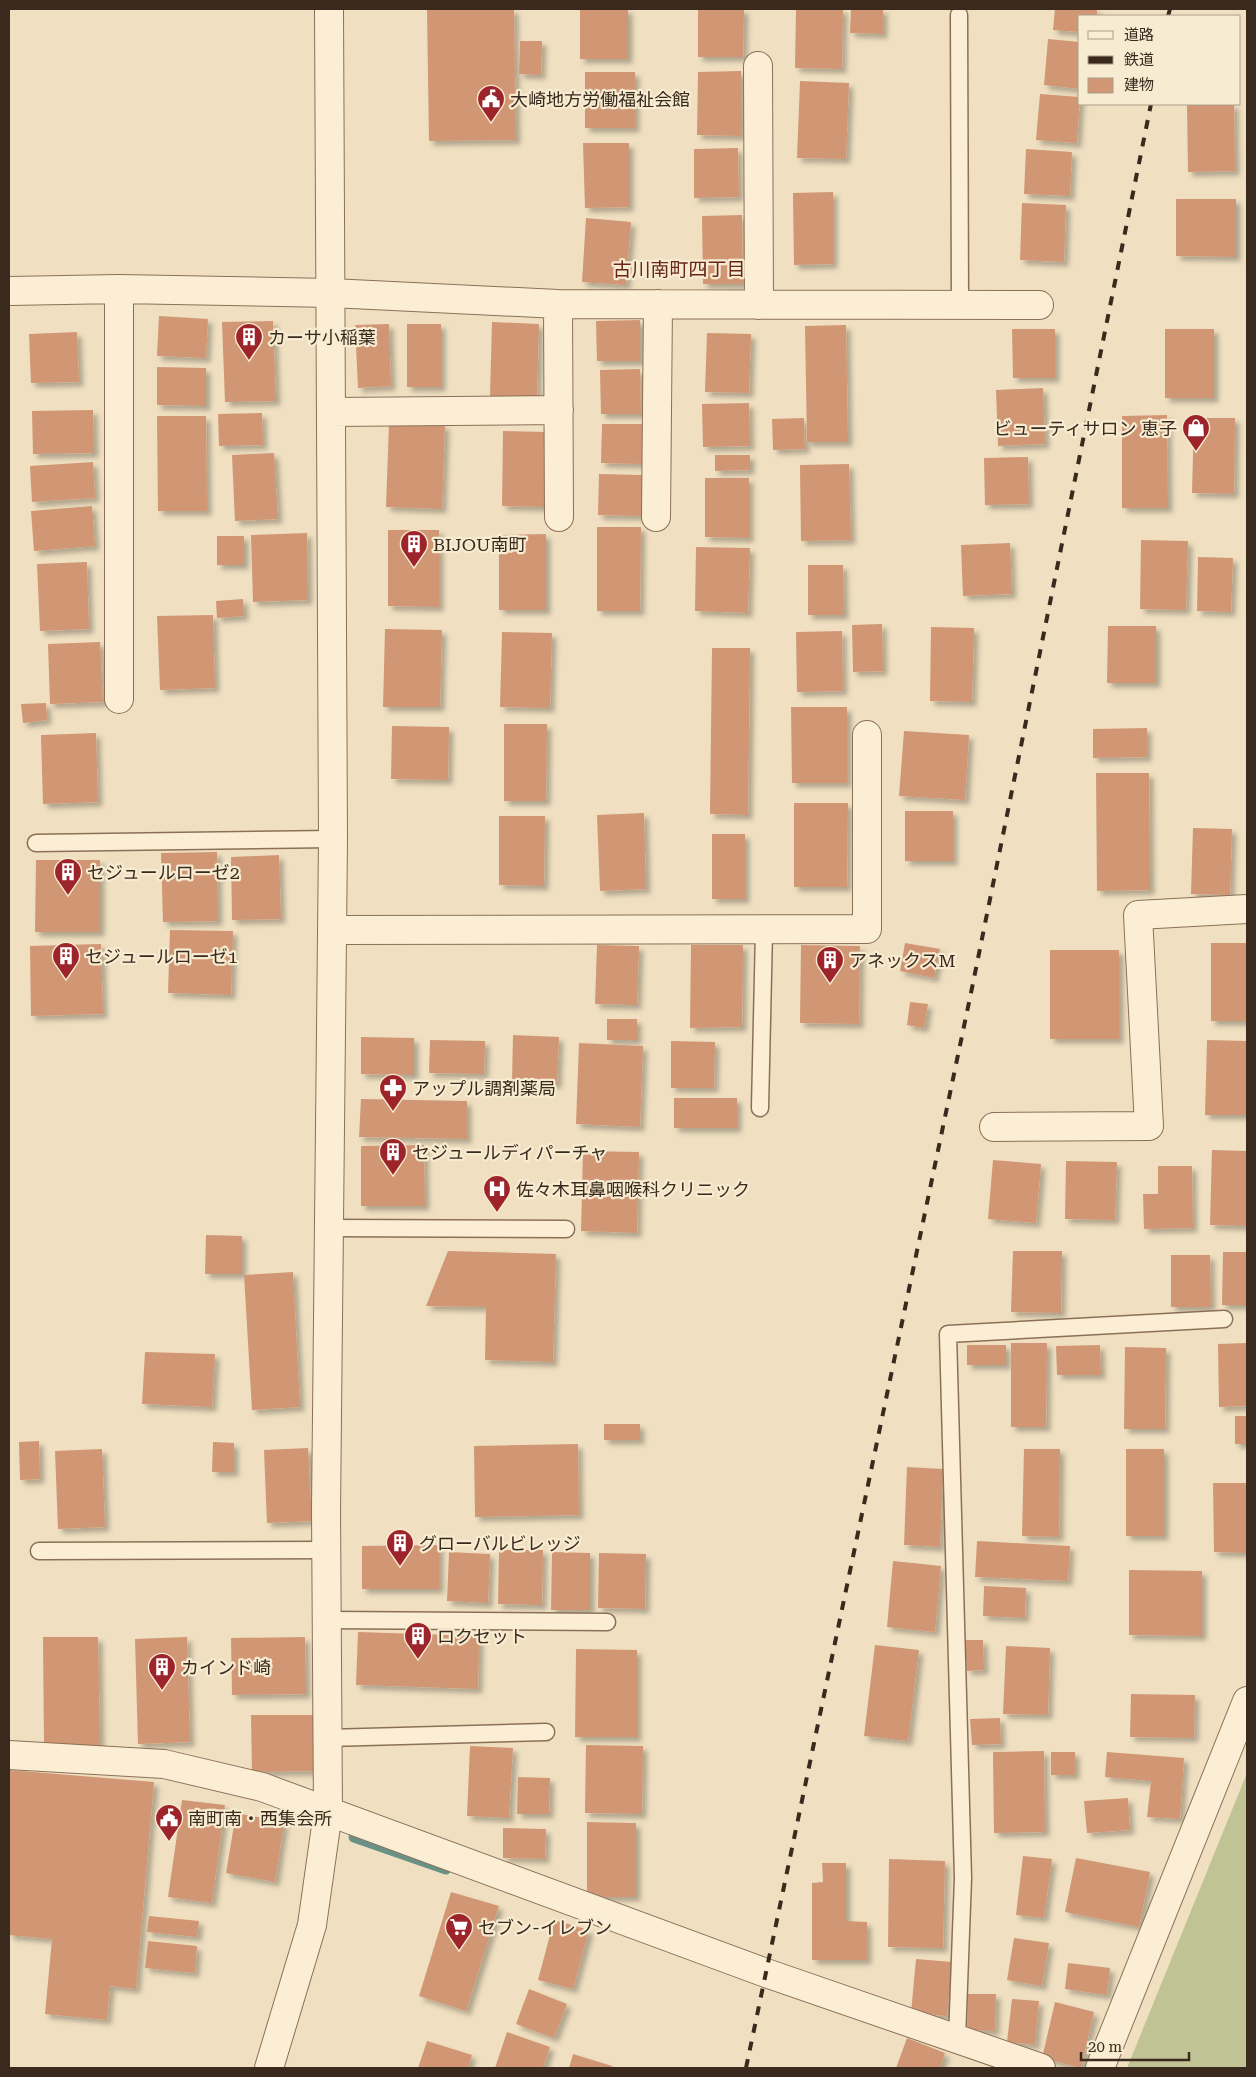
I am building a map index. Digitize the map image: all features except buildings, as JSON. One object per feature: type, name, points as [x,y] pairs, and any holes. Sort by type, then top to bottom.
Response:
[{"type":"street","points":[[269,2068],[312,1925],[328,1812],[326,1550],[333,839],[332,293],[329,9]]},
{"type":"street","points":[[758,66],[758,305]]},
{"type":"street","points":[[9,290],[332,293],[558,304],[1038,305]]},
{"type":"street","points":[[119,290],[119,699]]},
{"type":"street","points":[[558,304],[559,517]]},
{"type":"street","points":[[656,517],[658,304]]},
{"type":"street","points":[[332,412],[558,410]]},
{"type":"street","points":[[332,930],[866,929],[867,735]]},
{"type":"street","points":[[994,1127],[1149,1126],[1138,915],[1247,909]]},
{"type":"street","points":[[1100,2068],[1247,1701]]},
{"type":"street","points":[[9,1755],[164,1764],[262,1787],[757,1970],[1041,2068]]},
{"type":"lane","points":[[959,14],[960,305]]},
{"type":"lane","points":[[36,843],[333,839]]},
{"type":"lane","points":[[760,1108],[764,930]]},
{"type":"lane","points":[[329,1228],[566,1229]]},
{"type":"lane","points":[[957,2039],[963,1878],[948,1334],[1224,1319]]},
{"type":"lane","points":[[39,1551],[326,1550]]},
{"type":"lane","points":[[327,1620],[607,1622]]},
{"type":"lane","points":[[328,1738],[546,1732]]},
{"type":"green space","points":[[1247,1773],[1247,2068],[1127,2068]]},
{"type":"waterway","points":[[354,1837],[446,1869]]},
{"type":"railway","points":[[1168,15],[1170,9]]},
{"type":"railway","points":[[746,2068],[972,988],[1151,105]]},
{"type":"place","name":"大崎地方労働福祉会館","points":[[491,123]]},
{"type":"place","name":"カーサ小稲葉","points":[[249,361]]},
{"type":"place","name":"ビューティサロン 恵子","points":[[1196,452]]},
{"type":"place","name":"BIJOU南町","points":[[414,568]]},
{"type":"place","name":"セジュールローゼ2","points":[[68,896]]},
{"type":"place","name":"セジュールローゼ1","points":[[66,980]]},
{"type":"place","name":"アネックスM","points":[[830,984]]},
{"type":"place","name":"アップル調剤薬局","points":[[393,1112]]},
{"type":"place","name":"セジュールディパーチャ","points":[[393,1176]]},
{"type":"place","name":"佐々木耳鼻咽喉科クリニック","points":[[497,1213]]},
{"type":"place","name":"グローバルビレッジ","points":[[400,1567]]},
{"type":"place","name":"ロクセット","points":[[418,1660]]},
{"type":"place","name":"カインド崎","points":[[162,1691]]},
{"type":"place","name":"南町南・西集会所","points":[[169,1842]]},
{"type":"place","name":"セブン-イレブン","points":[[459,1951]]},
{"type":"district","name":"古川南町四丁目","points":[[679,269]]}]
